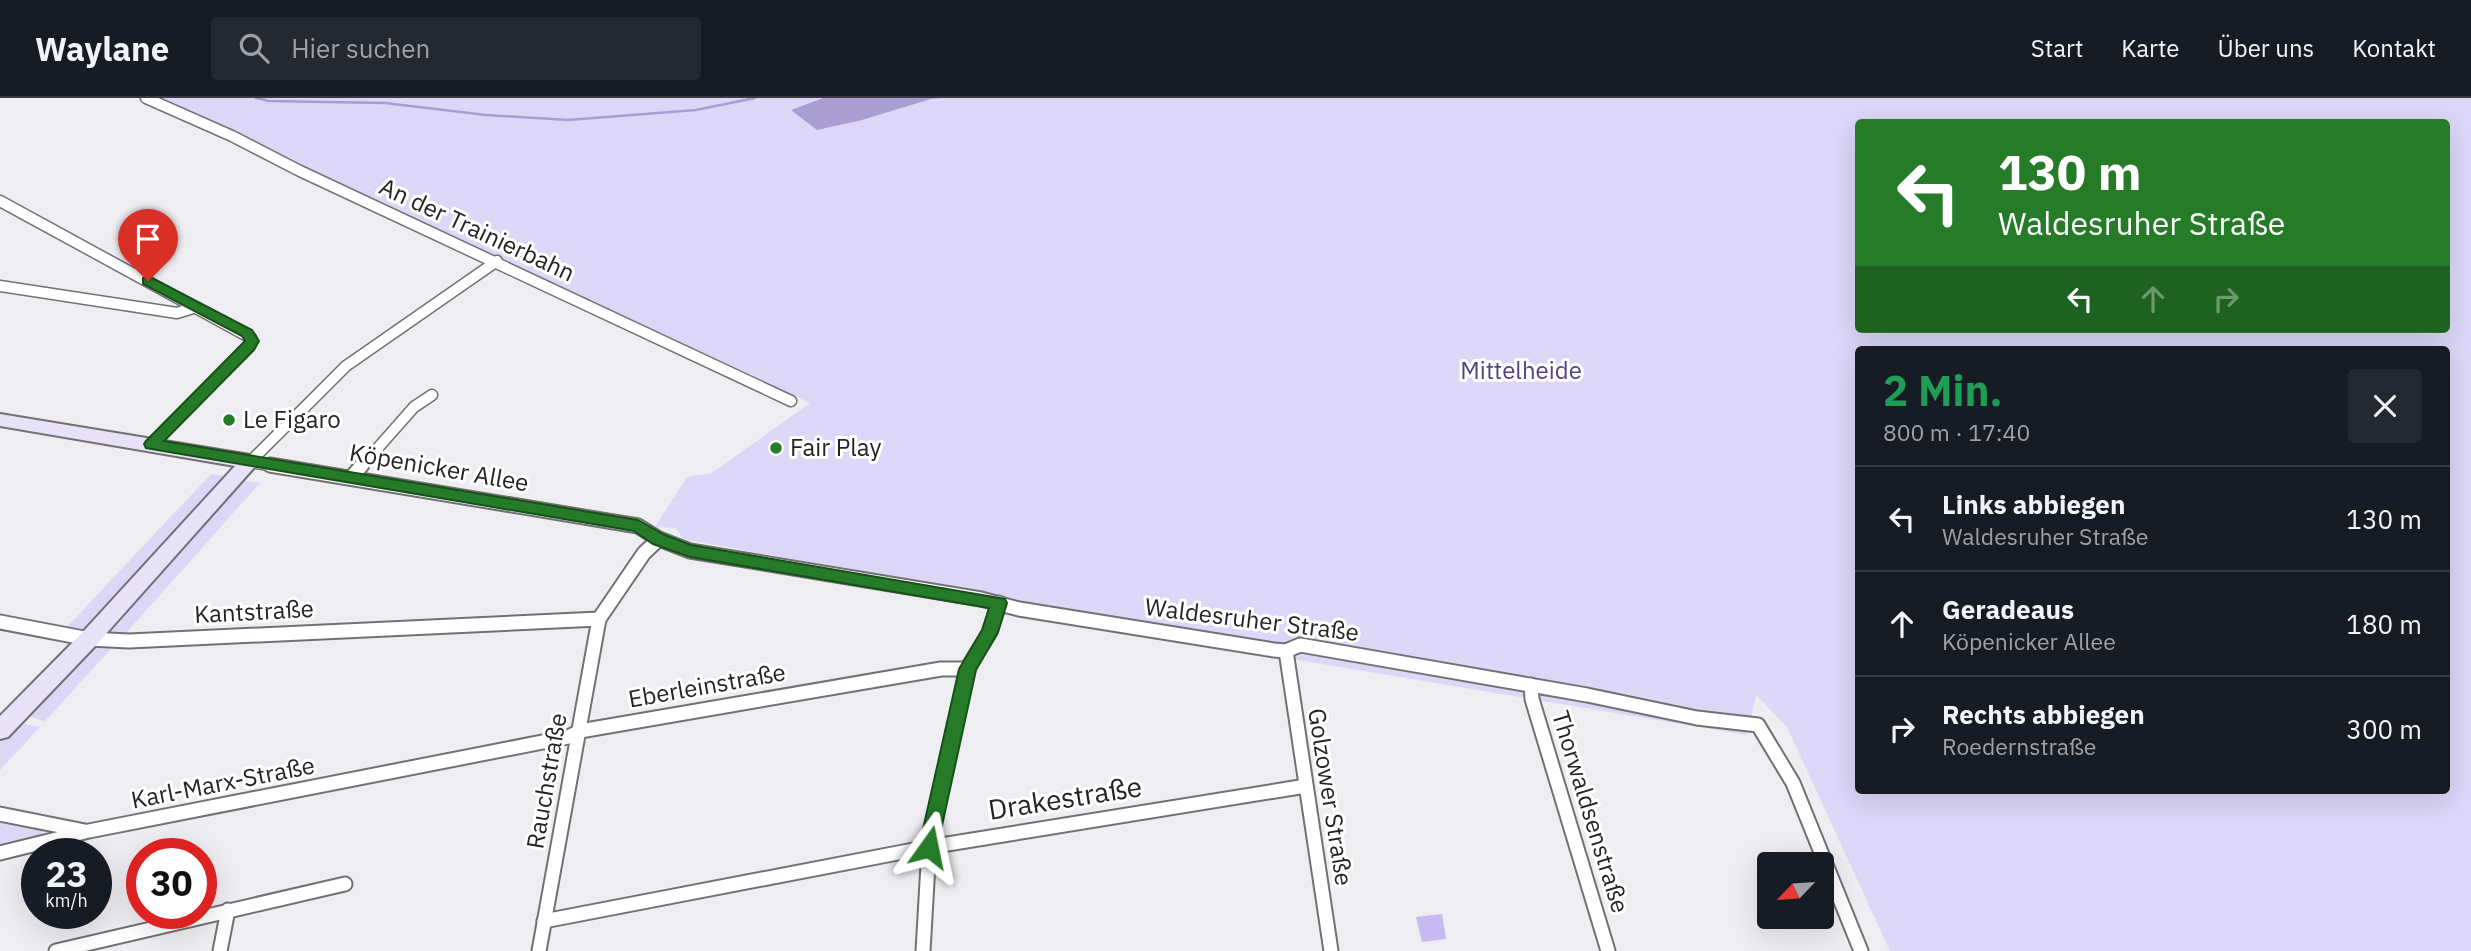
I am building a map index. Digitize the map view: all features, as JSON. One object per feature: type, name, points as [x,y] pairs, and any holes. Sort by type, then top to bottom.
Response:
[{"type":"street","name":"An der Trainierbahn","points":[[146,98],[232,136],[300,171],[791,401]]},
{"type":"street","points":[[0,201],[247,333],[252,341],[151,444]]},
{"type":"street","points":[[0,730],[89,639],[250,462],[346,366],[497,261]]},
{"type":"street","points":[[0,286],[177,313],[196,307]]},
{"type":"street","points":[[351,478],[414,407],[432,395]]},
{"type":"street","name":"Köpenicker Allee","points":[[0,420],[638,526],[659,539]]},
{"type":"street","name":"Waldesruher Straße","points":[[659,539],[690,551],[999,603],[1033,612],[1286,651],[1300,645],[1531,685],[1684,716],[1758,725],[1793,783],[1861,951]]},
{"type":"street","name":"Rauchstraße","points":[[539,951],[599,619],[644,553],[659,539]]},
{"type":"street","points":[[923,951],[929,847],[968,669],[990,632],[999,603]]},
{"type":"street","name":"Kantstraße","points":[[0,622],[89,639],[129,641],[599,619]]},
{"type":"street","name":"Golzower Straße","points":[[1286,651],[1331,951]]},
{"type":"street","name":"Eberleinstraße","points":[[456,759],[568,737],[580,731],[941,669],[968,669]]},
{"type":"street","name":"Thorwaldsenstraße","points":[[1531,685],[1532,699],[1608,951]]},
{"type":"street","name":"Karl-Marx-Straße","points":[[0,853],[89,831],[456,759]]},
{"type":"street","name":"Drakestraße","points":[[544,921],[929,847],[1306,786]]},
{"type":"street","points":[[0,814],[89,831]]},
{"type":"street","points":[[56,951],[345,884]]},
{"type":"street","points":[[220,951],[228,910]]},
{"type":"green space","name":"Mittelheide","points":[[155,98],[823,98],[792,110],[862,120],[942,98],[2471,98],[2471,951],[1890,951],[1787,727],[1756,695],[1747,735],[1262,654],[1178,630],[683,539],[676,528],[655,527],[687,477],[712,473],[810,403],[304,169],[243,135]]},
{"type":"green space","points":[[211,474],[230,477],[85,630],[66,628]]},
{"type":"green space","points":[[240,480],[260,483],[126,633],[102,631]]},
{"type":"green space","points":[[92,646],[112,648],[45,721],[27,716]]},
{"type":"green space","points":[[23,724],[40,727],[0,770],[0,737]]},
{"type":"green space","points":[[0,819],[46,828],[37,838],[21,838],[21,841],[0,846]]},
{"type":"shaded area","points":[[823,98],[942,98],[817,130],[791,110]]},
{"type":"building","points":[[1442,914],[1446,939],[1422,942],[1416,917]]},
{"type":"waterway","points":[[256,98],[269,101],[385,103],[486,115],[568,120],[696,110],[755,98]]},
{"type":"place","name":"Le Figaro","points":[[229,420]]},
{"type":"place","name":"Fair Play","points":[[776,448]]},
{"type":"route","points":[[148,281],[247,333],[252,341],[151,444],[638,526],[659,539],[690,551],[999,603],[990,632],[968,669],[929,847]]}]
